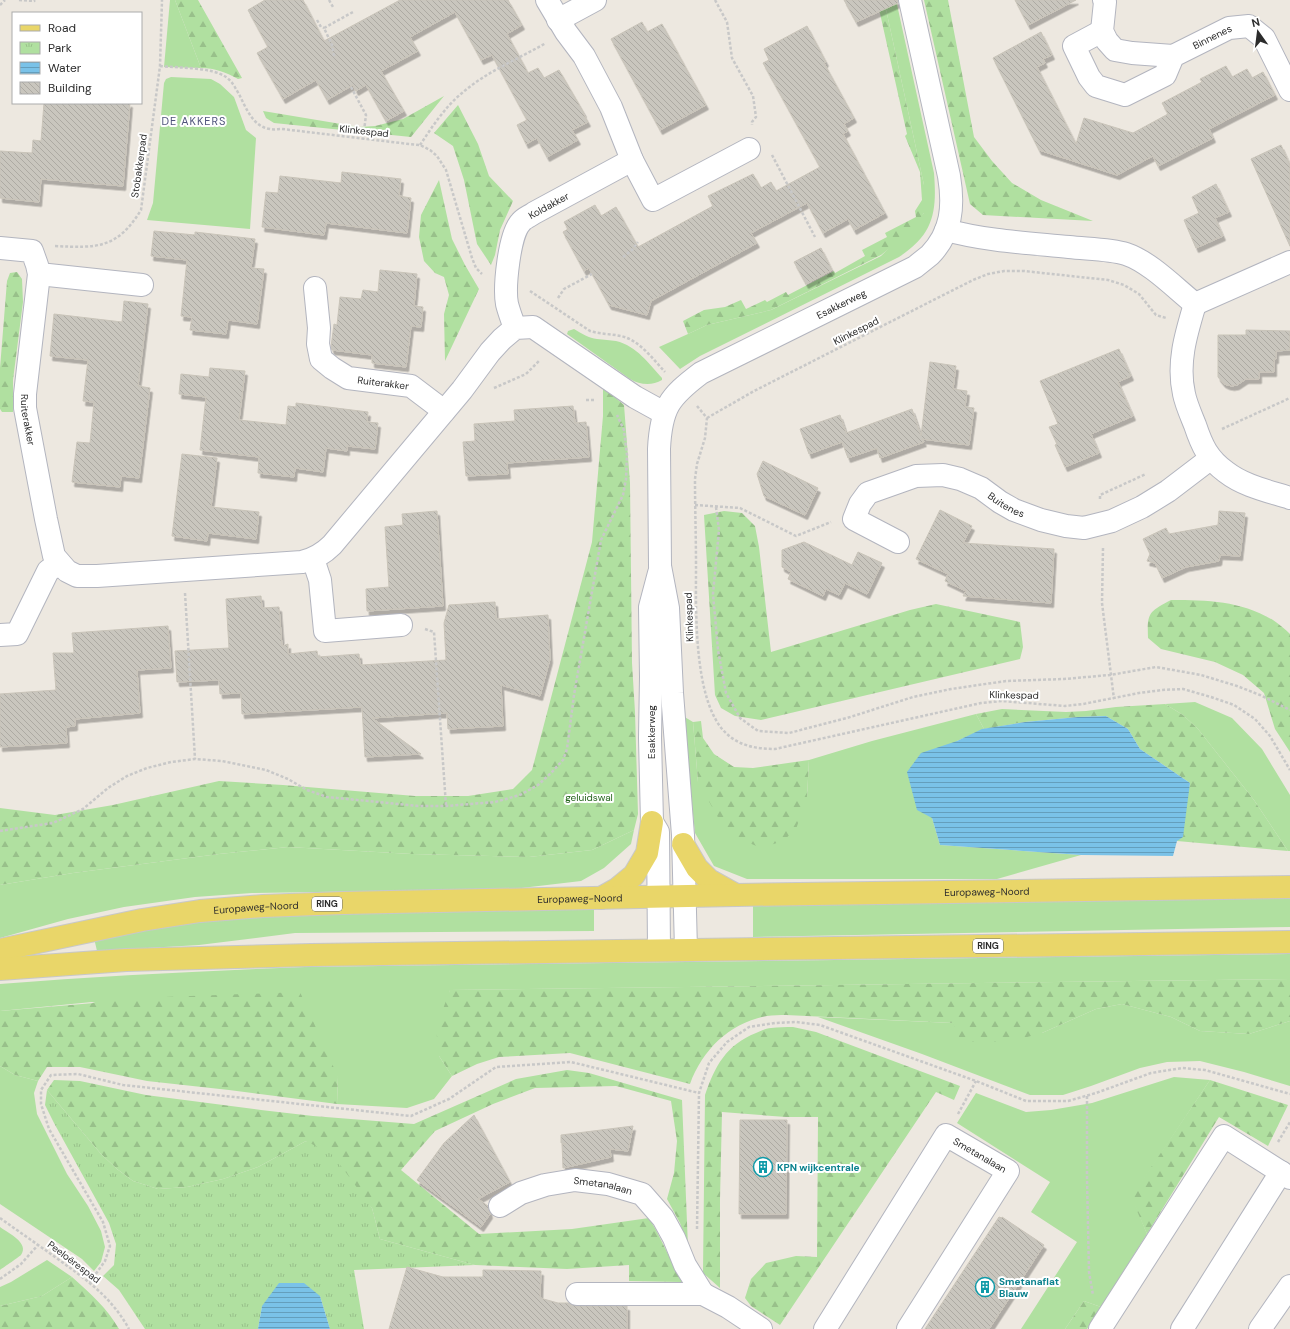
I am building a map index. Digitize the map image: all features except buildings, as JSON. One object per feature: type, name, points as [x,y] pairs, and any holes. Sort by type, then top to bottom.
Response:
[{"type":"main road","points":[[601,898],[617,889],[634,875],[647,853],[652,822]]},
{"type":"main road","points":[[683,844],[697,868],[709,880],[736,895]]},
{"type":"main road","name":"Europaweg-Noord","points":[[0,950],[142,920],[208,911],[263,906],[736,895],[1290,887]]},
{"type":"main road","name":"RING","points":[[0,969],[126,960],[185,958],[1290,942]]},
{"type":"street","points":[[547,0],[562,26],[584,56],[611,107],[632,160],[653,200],[750,149]]},
{"type":"street","points":[[562,26],[595,0]]},
{"type":"street","name":"Esakkerweg","points":[[684,896],[683,844],[672,693],[668,608],[660,566],[659,449],[660,430],[664,413],[680,389],[700,373],[915,267],[929,256],[941,240],[946,230],[952,210],[952,195],[910,0]]},
{"type":"street","points":[[1102,31],[1074,46],[1089,78],[1096,86],[1125,95],[1165,74],[1173,56],[1132,53],[1115,50],[1107,42],[1102,31],[1104,0]]},
{"type":"street","name":"Binnenes","points":[[1173,56],[1229,28],[1249,26],[1264,38],[1290,90]]},
{"type":"street","name":"Koldakker","points":[[507,282],[513,234],[520,222],[632,160]]},
{"type":"street","points":[[946,230],[1006,241],[1126,254],[1141,261],[1192,314]]},
{"type":"street","points":[[0,248],[32,251]]},
{"type":"street","name":"Ruiterakker","points":[[32,251],[39,274],[25,394],[25,408],[54,556],[67,571],[77,576],[97,576],[302,562],[313,559],[332,545],[462,390],[490,352],[515,328]]},
{"type":"street","points":[[1290,262],[1192,314],[1182,354],[1181,376],[1184,395],[1203,448],[1210,459],[1226,473],[1244,483],[1290,498]]},
{"type":"street","points":[[39,274],[142,285]]},
{"type":"street","points":[[507,282],[507,304],[515,328],[533,327],[635,397],[664,413]]},
{"type":"street","name":"Ruiterakker","points":[[315,288],[319,328],[318,344],[321,359],[348,378],[412,386],[444,411]]},
{"type":"street","name":"Buitenes","points":[[854,519],[860,504],[868,493],[916,476],[943,475],[960,479],[981,488],[1014,510],[1041,520],[1066,526],[1084,528],[1103,524],[1142,507],[1168,492],[1210,459]]},
{"type":"street","points":[[854,519],[898,542]]},
{"type":"street","points":[[313,559],[320,580],[325,630],[401,625]]},
{"type":"street","points":[[0,635],[17,634],[48,571],[59,563]]},
{"type":"street","name":"Esakkerweg","points":[[659,897],[658,832],[652,822],[650,607],[660,566]]},
{"type":"street","points":[[684,896],[686,950]]},
{"type":"street","points":[[659,897],[659,950]]},
{"type":"street","name":"Smetanalaan","points":[[825,1329],[946,1135],[1008,1171],[908,1329]]},
{"type":"street","points":[[1105,1321],[1224,1136],[1286,1175],[1182,1329]]},
{"type":"street","name":"Smetanalaan","points":[[500,1206],[521,1193],[545,1185],[575,1180],[608,1184],[642,1194],[664,1218],[685,1265],[703,1294]]},
{"type":"street","points":[[1260,1329],[1290,1286]]},
{"type":"street","points":[[577,1294],[703,1294],[728,1307],[761,1329]]},
{"type":"path","points":[[0,5],[5,0]]},
{"type":"path","points":[[19,0],[34,0]]},
{"type":"path","name":"Stobakkerpad","points":[[32,251],[44,246],[88,247],[108,243],[123,233],[141,210],[160,66],[162,0]]},
{"type":"path","points":[[329,0],[333,7]]},
{"type":"path","points":[[715,0],[727,22],[732,58],[753,96],[756,117],[752,122],[750,149],[765,159],[772,155],[815,238]]},
{"type":"path","points":[[324,28],[353,12]]},
{"type":"path","points":[[317,20],[320,27],[324,28],[332,45],[334,56]]},
{"type":"path","points":[[420,145],[430,129],[451,103],[471,85],[562,26]]},
{"type":"path","name":"Klinkespad","points":[[160,66],[212,71],[226,77],[233,83],[246,110],[254,121],[261,126],[270,129],[282,129],[420,145],[430,150],[437,156],[446,170],[476,268],[480,274],[492,279],[507,282]]},
{"type":"path","points":[[351,87],[366,115],[363,139]]},
{"type":"path","points":[[623,257],[632,250],[638,242]]},
{"type":"path","name":"Klinkespad","points":[[1192,314],[1156,315],[1139,294],[1124,285],[1108,280],[1024,271],[1004,271],[988,274],[973,280],[754,391],[708,418],[705,438],[697,464],[695,478],[696,616],[698,651],[706,697],[712,712],[726,733],[736,741],[750,747],[774,749],[981,703],[1002,701],[1065,706],[1114,699],[1139,693],[1183,689],[1234,705],[1255,719],[1270,736],[1290,770]]},
{"type":"path","points":[[558,298],[564,289],[592,274]]},
{"type":"path","points":[[549,304],[590,331],[599,334],[622,336],[630,339],[645,351],[680,389]]},
{"type":"path","points":[[462,390],[494,388],[526,374],[541,358],[570,318]]},
{"type":"path","points":[[0,831],[53,823],[83,809],[108,788],[127,776],[147,768],[195,760],[222,761],[266,770],[288,779],[307,790],[327,797],[418,806],[446,806],[495,802],[520,795],[538,785],[563,760],[567,749],[574,695],[601,540],[623,495],[626,479],[627,455],[624,430],[618,416],[604,401],[617,384]]},
{"type":"path","points":[[1200,439],[1290,398]]},
{"type":"path","points":[[695,506],[740,508],[796,536],[838,519],[854,519]]},
{"type":"path","points":[[716,507],[719,530],[713,594],[718,650],[726,693],[740,718],[758,731],[789,733],[847,718],[913,697],[951,689],[1006,681],[1110,675],[1156,667],[1201,675],[1237,686],[1260,695],[1290,710]]},
{"type":"path","points":[[1103,524],[1102,603],[1114,699]]},
{"type":"path","points":[[184,570],[195,760]]},
{"type":"path","points":[[401,625],[416,629],[426,629],[434,632],[446,806]]},
{"type":"path","points":[[685,1265],[697,1251],[699,1093],[709,1063],[728,1042],[749,1027],[775,1022],[796,1022],[820,1025],[976,1081],[1026,1101],[1068,1100],[1087,1096],[1151,1073],[1182,1068],[1205,1070],[1290,1094]]},
{"type":"path","points":[[90,1282],[105,1261],[110,1246],[103,1222],[49,1129],[41,1104],[41,1090],[52,1075],[78,1074],[123,1085],[411,1116],[449,1099],[496,1067],[571,1062],[699,1093]]},
{"type":"path","points":[[946,1135],[976,1081]]},
{"type":"path","points":[[1087,1096],[1089,1272],[1094,1298],[1105,1321]]},
{"type":"path","name":"Peeloërespad","points":[[0,1218],[90,1282],[109,1301],[129,1329]]},
{"type":"path","points":[[0,1279],[21,1264],[38,1245]]},
{"type":"green space","points":[[170,0],[175,0],[201,68],[164,67]]},
{"type":"green space","points":[[175,0],[198,0],[242,78],[238,79],[220,71],[201,68]]},
{"type":"green space","points":[[877,0],[884,0],[924,185],[924,213],[909,233],[881,255],[771,310],[707,325],[688,334],[683,321],[704,310],[725,307],[741,300],[746,309],[765,300],[767,302],[786,292],[788,295],[834,271],[835,273],[865,256],[862,250],[887,237],[885,233],[916,217],[915,211],[922,200],[920,172],[905,136],[907,134]]},
{"type":"green space","points":[[884,0],[896,0],[934,173],[935,199],[931,221],[926,231],[920,240],[899,257],[700,356],[680,369],[659,347],[707,325],[771,310],[881,256],[924,213],[924,185]]},
{"type":"green space","points":[[924,0],[948,0],[974,137],[992,161],[1012,183],[1041,200],[1093,221],[983,215],[970,204]]},
{"type":"green space","points":[[171,77],[211,79],[220,84],[234,97],[246,130],[256,138],[250,229],[147,220],[153,203],[164,83],[166,79]]},
{"type":"green space","points":[[444,96],[411,137],[274,123],[266,118],[263,111],[359,127],[375,126],[403,119]]},
{"type":"green space","points":[[458,105],[478,144],[489,176],[513,201],[500,230],[495,255],[491,265],[477,244],[464,180],[453,146],[434,133]]},
{"type":"green space","points":[[439,180],[452,239],[479,289],[445,361],[444,314],[449,295],[444,277],[435,273],[424,261],[419,237],[421,215]]},
{"type":"green space","points":[[17,272],[22,279],[23,302],[13,380],[13,412],[2,412],[0,409],[0,368],[7,281],[10,273]]},
{"type":"green space","points":[[574,329],[591,338],[616,341],[630,347],[647,361],[662,378],[662,380],[646,384],[638,383],[630,379],[567,334],[568,331]]},
{"type":"green space","name":"geluidswal","points":[[603,387],[624,405],[630,483],[632,663],[638,814],[634,830],[592,850],[529,857],[412,854],[288,847],[219,854],[73,873],[0,885],[0,808],[55,815],[113,805],[219,781],[415,796],[468,796],[513,789],[532,770],[592,542],[603,416]]},
{"type":"green space","points":[[724,511],[742,513],[755,526],[759,547],[771,652],[910,610],[936,604],[1020,622],[1023,647],[1020,659],[761,720],[735,716],[721,708],[715,695],[704,515]]},
{"type":"green space","points":[[1171,600],[1211,601],[1236,605],[1273,620],[1290,634],[1290,752],[1275,729],[1264,693],[1243,675],[1215,662],[1161,649],[1148,638],[1148,623],[1151,614],[1158,607]]},
{"type":"green space","points":[[1195,702],[1232,718],[1262,749],[1290,795],[1290,851],[1288,851],[1254,800],[1198,729],[1183,715],[1165,704]]},
{"type":"green space","points":[[1165,704],[1183,715],[1198,729],[1254,800],[1288,851],[1177,841],[1190,783],[1140,749],[1128,729],[1106,716],[1025,722],[984,729],[976,714],[1002,709],[1066,712]]},
{"type":"green space","points":[[976,714],[984,729],[957,741],[932,818],[940,845],[1081,855],[997,879],[747,879],[714,866],[695,833],[683,716],[693,722],[698,782],[807,798],[809,760],[872,741]]},
{"type":"green space","points":[[701,721],[703,738],[714,754],[734,767],[753,768],[809,760],[807,798],[796,829],[783,841],[761,848],[740,839],[720,821],[698,782],[693,722]]},
{"type":"green space","points":[[634,830],[631,844],[604,868],[581,881],[513,889],[252,893],[195,897],[124,907],[68,919],[0,938],[0,885],[73,873],[219,854],[288,847],[412,854],[529,857],[592,850]]},
{"type":"green space","points":[[1290,897],[1290,927],[753,937],[753,903]]},
{"type":"green space","points":[[594,906],[594,931],[295,933],[199,945],[97,951],[94,938],[153,927],[248,916]]},
{"type":"green space","points":[[1290,954],[1290,979],[450,990],[439,1056],[452,1076],[434,1099],[407,1108],[337,1104],[338,1077],[92,1002],[0,1011],[0,984],[229,970],[305,967]]},
{"type":"green space","points":[[1290,979],[1290,1021],[1249,1034],[1200,1031],[1171,1017],[1122,1004],[1096,1009],[1042,1033],[1008,1042],[961,1042],[953,1023],[786,1015],[767,1016],[754,1019],[730,1031],[710,1049],[702,1060],[690,1084],[570,1053],[499,1057],[477,1064],[452,1076],[439,1056],[436,1028],[450,990]]},
{"type":"green space","points":[[300,992],[338,1077],[337,1104],[147,1081],[80,1067],[47,1067],[38,1081],[15,1075],[0,1066],[0,1011],[164,997]]},
{"type":"green space","points":[[1122,1004],[1171,1017],[1200,1031],[1249,1034],[1290,1021],[1290,1086],[1200,1061],[1167,1062],[1140,1068],[1063,1095],[1030,1095],[818,1017],[953,1023],[1042,1033],[1096,1009]]},
{"type":"green space","points":[[776,1027],[793,1027],[816,1032],[960,1086],[954,1100],[936,1092],[780,1325],[751,1306],[745,1298],[751,1279],[766,1263],[796,1256],[817,1257],[818,1117],[786,1117],[722,1112],[720,1288],[703,1273],[705,1095],[713,1075],[729,1050],[746,1038],[765,1029]]},
{"type":"green space","points":[[0,1066],[15,1075],[38,1081],[34,1093],[37,1114],[67,1174],[88,1206],[101,1231],[105,1247],[101,1262],[94,1271],[82,1259],[0,1204]]},
{"type":"green space","points":[[567,1070],[589,1073],[682,1100],[688,1247],[680,1223],[667,1199],[674,1173],[677,1141],[671,1101],[616,1086],[535,1088],[493,1104],[435,1131],[401,1170],[479,1234],[572,1229],[649,1218],[682,1282],[629,1281],[629,1265],[567,1269],[475,1265],[380,1239],[372,1208],[306,1141],[258,1167],[223,1179],[187,1187],[158,1189],[133,1181],[117,1169],[101,1154],[47,1090],[54,1080],[80,1081],[146,1095],[261,1110],[313,1116],[414,1124],[516,1079]]},
{"type":"green space","points":[[1174,1077],[1210,1080],[1132,1197],[1147,1234],[1101,1307],[1084,1301],[1065,1329],[1021,1329],[1077,1242],[1031,1212],[1050,1182],[957,1123],[976,1093],[1026,1112],[1051,1110],[1092,1103]]},
{"type":"green space","points":[[1210,1080],[1288,1105],[1268,1146],[1219,1117],[1147,1234],[1131,1197]]},
{"type":"green space","points":[[47,1090],[101,1154],[133,1181],[158,1189],[187,1187],[223,1179],[258,1167],[306,1141],[333,1155],[372,1208],[380,1239],[475,1265],[354,1270],[364,1329],[330,1329],[320,1296],[262,1306],[258,1329],[145,1329],[119,1290],[103,1276],[114,1265],[116,1244],[109,1223],[45,1105]]},
{"type":"green space","points":[[0,1227],[13,1235],[20,1242],[23,1246],[23,1251],[21,1255],[0,1270]]},
{"type":"green space","points":[[47,1260],[72,1277],[42,1296],[0,1306],[0,1287]]},
{"type":"green space","points":[[72,1277],[104,1308],[119,1329],[0,1329],[0,1306],[42,1296]]},
{"type":"green space","points":[[1084,1301],[1101,1307],[1087,1329],[1065,1329]]},
{"type":"water","points":[[1106,716],[1128,729],[1140,749],[1190,783],[1183,837],[1177,841],[1173,856],[1081,855],[940,845],[932,818],[917,810],[907,772],[921,753],[957,741],[982,729],[1025,722]]},
{"type":"water","points":[[279,1283],[304,1283],[320,1296],[330,1329],[258,1329],[262,1306]]},
{"type":"place","name":"KPN wijkcentrale","points":[[763,1167]]},
{"type":"place","name":"Smetanaflat Blauw","points":[[985,1287]]},
{"type":"district","name":"DE AKKERS","points":[[194,121]]}]
